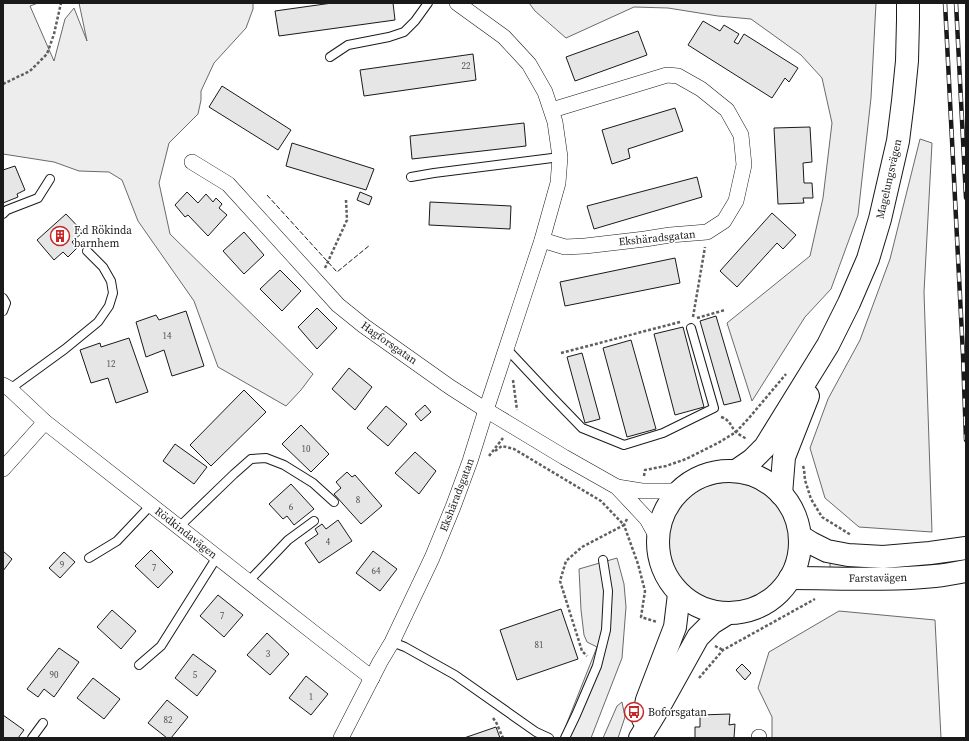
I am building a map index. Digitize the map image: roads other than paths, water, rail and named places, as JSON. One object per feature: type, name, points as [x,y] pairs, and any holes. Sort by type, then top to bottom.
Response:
[{"type":"main road","name":"Magelungsvägen","points":[[781,494],[784,457],[828,345],[849,303],[868,259],[880,219],[898,141],[907,61],[908,3]]},
{"type":"main road","name":"Magelungsvägen","points":[[736,470],[752,460],[765,447],[828,345]]},
{"type":"main road","points":[[736,470],[764,480],[781,494],[795,517],[800,536],[800,551],[797,564],[790,578],[778,593],[757,608],[728,613],[704,609],[679,594],[662,566],[657,537],[663,513],[677,491],[690,482],[705,476],[736,470]]},
{"type":"main road","name":"Farstavägen","points":[[800,536],[827,551],[848,555],[883,557],[966,548]]},
{"type":"main road","name":"Farstavägen","points":[[790,578],[906,578],[937,576],[966,571]]},
{"type":"main road","points":[[640,738],[647,700],[675,626],[679,594]]},
{"type":"main road","points":[[640,738],[698,637],[712,622],[728,613]]},
{"type":"street","name":"Ekshäradsgatan","points":[[341,738],[392,642],[432,558],[453,508],[470,461],[542,240],[558,183],[560,157],[556,122],[545,92],[529,64],[504,37],[457,3]]},
{"type":"street","name":"Ekshäradsgatan","points":[[542,240],[565,247],[708,232],[724,221],[736,201],[744,165],[741,135],[727,110],[702,90],[678,76],[667,75],[552,110]]},
{"type":"street","name":"Hagforsgatan","points":[[192,162],[228,184],[338,305],[364,326],[450,387],[486,410],[617,487],[647,519],[657,537]]},
{"type":"street","name":"Rödkindavägen","points":[[6,387],[45,422],[372,678]]},
{"type":"street","points":[[3,469],[45,422]]},
{"type":"street","name":"Hagforsgatan","points":[[617,487],[642,491],[677,491]]},
{"type":"lane","points":[[330,57],[348,46],[389,37],[404,32],[415,21],[428,3]]},
{"type":"lane","points":[[411,177],[560,157]]},
{"type":"lane","points":[[3,214],[7,210],[38,198],[50,179]]},
{"type":"lane","points":[[6,387],[65,349],[98,322],[109,306],[113,293],[111,281],[103,267],[87,251]]},
{"type":"lane","points":[[3,298],[6,303],[3,311]]},
{"type":"lane","points":[[506,348],[582,428],[624,445],[663,433],[714,408],[691,328]]},
{"type":"lane","points":[[179,527],[251,459],[266,458],[284,465],[313,483],[334,502]]},
{"type":"lane","points":[[89,558],[117,541],[151,506]]},
{"type":"lane","points":[[248,582],[288,540],[314,521]]},
{"type":"lane","points":[[140,665],[161,646],[217,557]]},
{"type":"lane","points":[[566,738],[597,666],[606,630],[608,591],[603,560]]},
{"type":"lane","points":[[392,642],[405,647],[455,675],[536,732],[549,738]]},
{"type":"lane","points":[[32,738],[43,723]]},
{"type":"railway","points":[[945,3],[966,440]]},
{"type":"railway","points":[[956,3],[966,198]]},
{"type":"place","name":"F.d Rökinda barnhem","points":[[60,236]]},
{"type":"place","name":"Boforsgatan","points":[[634,712]]}]
